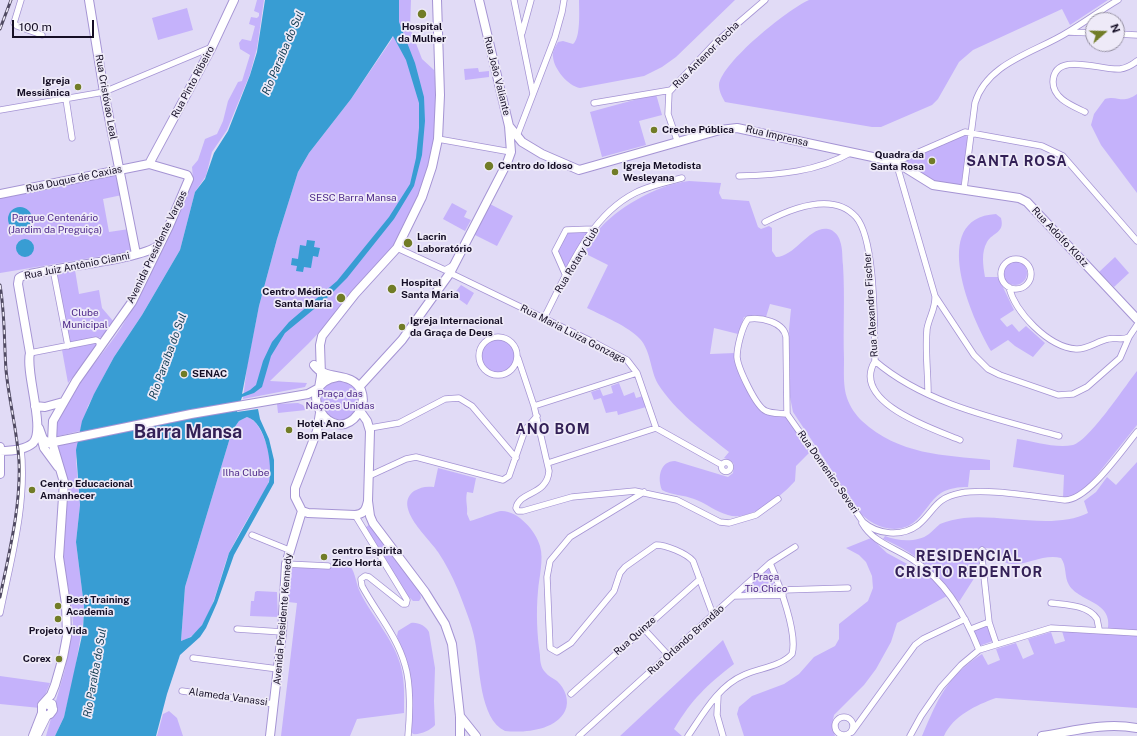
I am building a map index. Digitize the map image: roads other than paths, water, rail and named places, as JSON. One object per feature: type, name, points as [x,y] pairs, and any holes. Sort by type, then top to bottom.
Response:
[{"type":"street","points":[[21,0],[13,19],[17,26],[42,35]]},
{"type":"street","name":"Rua Cristóvao Leal","points":[[89,0],[104,92],[136,254]]},
{"type":"street","name":"Rua Pinto Ribeiro","points":[[149,164],[212,47],[234,0]]},
{"type":"street","points":[[376,527],[365,518],[356,515],[308,513],[302,511],[295,497],[295,488],[317,431],[320,412],[316,398],[321,372],[320,341],[325,330],[360,288],[397,248],[427,182],[438,139],[440,81],[437,0]]},
{"type":"street","name":"Rua João Valiante","points":[[479,0],[509,126],[511,152]]},
{"type":"street","points":[[514,0],[522,33],[533,94]]},
{"type":"street","points":[[522,33],[532,0]]},
{"type":"street","points":[[359,386],[402,340],[455,264],[506,167],[511,152],[520,139],[533,94],[555,37],[564,0]]},
{"type":"street","name":"Rua Antenor Rocha","points":[[678,143],[667,108],[668,96],[671,90],[715,43],[766,0]]},
{"type":"street","points":[[964,189],[977,99],[981,90],[992,76],[1015,60],[1068,32],[1118,0]]},
{"type":"street","points":[[1068,32],[1085,33]]},
{"type":"street","points":[[1125,34],[1137,35]]},
{"type":"street","points":[[0,110],[104,92],[212,47]]},
{"type":"street","points":[[1085,112],[1064,101],[1056,92],[1053,85],[1054,77],[1060,67],[1069,63],[1121,69],[1137,61]]},
{"type":"street","points":[[594,103],[671,90]]},
{"type":"street","points":[[66,99],[72,138]]},
{"type":"street","name":"Rua Imprensa","points":[[509,126],[520,139],[542,154],[579,170],[720,130],[737,128],[896,162],[928,183],[964,189]]},
{"type":"street","points":[[928,393],[927,335],[929,323],[935,306],[935,296],[896,162],[956,134],[965,132],[1042,146],[1063,156],[1137,241]]},
{"type":"street","points":[[438,139],[511,152]]},
{"type":"street","points":[[739,176],[789,174],[830,164],[852,152]]},
{"type":"street","name":"Rua Duque de Caxias","points":[[0,194],[149,164]]},
{"type":"street","name":"Avenida Presidente Vargas","points":[[55,441],[53,421],[63,402],[132,302],[151,266],[188,182],[189,177],[187,175],[161,166],[149,164]]},
{"type":"street","name":"Rua Rotary Club","points":[[544,318],[593,229],[614,208],[634,194],[682,178]]},
{"type":"street","name":"Rua Adolfo Klotz","points":[[964,189],[1014,196],[1027,202],[1137,319]]},
{"type":"street","name":"Rua Alexandre Fischer","points":[[765,222],[792,209],[822,205],[840,207],[856,217],[865,234],[870,266],[875,361],[870,375],[871,384],[878,395],[906,416],[960,440]]},
{"type":"street","points":[[566,276],[555,251],[566,230],[593,229]]},
{"type":"street","name":"Rua Juiz Antônio Cianni","points":[[30,353],[18,279],[25,275],[53,269],[136,254],[153,249],[160,244]]},
{"type":"street","points":[[397,248],[445,270],[449,269],[455,264]]},
{"type":"street","name":"Rua Juiz Antônio Cianni","points":[[136,254],[146,255],[151,266]]},
{"type":"street","points":[[1009,287],[1020,288],[1029,280],[1030,269],[1022,260],[1012,259],[1002,267],[1002,279],[1009,287],[1017,306],[1032,326],[1041,333],[1065,346],[1080,349],[1109,339],[1125,339],[1129,337]]},
{"type":"street","points":[[53,269],[68,346]]},
{"type":"street","name":"Rua Maria Luiza Gonzaga","points":[[450,273],[544,318],[632,364],[638,373],[656,428]]},
{"type":"street","points":[[935,296],[974,355],[983,366],[1000,375],[1058,395],[1073,394],[1087,387],[1118,359],[1137,325]]},
{"type":"street","points":[[748,319],[757,319],[778,324],[786,333],[787,414],[769,413],[763,410],[740,366],[737,358],[738,350],[748,319]]},
{"type":"street","points":[[518,358],[514,367],[509,372],[496,375],[484,369],[479,356],[480,348],[491,338],[499,336],[512,342],[517,350],[518,358],[537,416],[548,463],[549,476],[546,484],[520,501],[516,508],[521,512],[572,497],[626,491],[644,492],[677,500],[720,522],[727,523],[751,517],[778,499]]},
{"type":"street","points":[[1118,338],[1123,341],[1124,348]]},
{"type":"street","points":[[63,474],[44,448],[36,410],[29,362],[30,353],[97,340],[100,348]]},
{"type":"street","points":[[875,361],[906,382],[968,410],[1058,436]]},
{"type":"street","points":[[293,395],[309,399],[326,419],[339,423],[351,420],[360,411],[363,399],[359,386],[349,379],[321,372],[314,365]]},
{"type":"street","points":[[534,406],[638,373]]},
{"type":"street","points":[[39,428],[44,440],[47,443],[312,392],[326,381],[337,376]]},
{"type":"street","points":[[370,428],[399,422],[445,399],[459,398],[472,406],[516,458]]},
{"type":"street","points":[[36,410],[63,402]]},
{"type":"street","points":[[0,451],[21,448],[31,444],[36,437],[36,410]]},
{"type":"street","points":[[360,411],[370,428],[370,476],[368,501],[370,518],[425,592],[446,624],[452,644],[460,716],[460,736]]},
{"type":"street","name":"Rua Domenico Severi","points":[[787,414],[856,513],[863,522],[878,531]]},
{"type":"street","points":[[370,476],[406,459],[416,457],[503,480],[509,476],[526,430],[537,416]]},
{"type":"street","points":[[548,463],[656,428],[722,465]]},
{"type":"street","points":[[877,540],[874,533],[878,531],[895,533],[914,528],[939,501],[962,493],[991,493],[1065,500],[1074,499],[1089,488],[1137,432]]},
{"type":"street","points":[[38,736],[63,657],[67,636],[66,604],[59,557],[65,485],[55,441]]},
{"type":"street","points":[[0,447],[0,474]]},
{"type":"street","points":[[0,613],[18,524],[22,494],[21,448]]},
{"type":"street","points":[[644,492],[570,537],[549,564],[547,577],[548,643],[550,648],[554,652],[568,645],[614,591],[622,570],[653,547],[662,546],[689,557],[694,564],[713,615]]},
{"type":"street","points":[[356,515],[364,511],[368,501]]},
{"type":"street","name":"Avenida Presidente Kennedy","points":[[270,736],[282,632],[286,564],[302,511]]},
{"type":"street","points":[[856,513],[868,533],[877,540],[923,567],[944,589],[965,619],[979,650]]},
{"type":"street","points":[[356,515],[406,598],[406,604],[399,602],[369,577],[364,576],[361,580],[362,586],[398,647],[406,665],[408,679],[408,736]]},
{"type":"street","points":[[252,535],[289,550]]},
{"type":"street","name":"Rua Orlando Brandão","points":[[579,736],[770,563],[795,546]]},
{"type":"street","points":[[982,558],[989,622],[996,643]]},
{"type":"street","points":[[688,736],[727,685],[736,678],[781,662],[792,654],[793,642],[782,592],[770,563]]},
{"type":"street","points":[[286,564],[328,566]]},
{"type":"street","name":"Rua Quinze","points":[[571,694],[700,579]]},
{"type":"street","points":[[735,596],[848,588]]},
{"type":"street","points":[[1051,603],[1079,607],[1087,610],[1097,619],[1098,629]]},
{"type":"street","points":[[852,732],[915,645],[927,637],[965,619]]},
{"type":"street","points":[[970,628],[989,622]]},
{"type":"street","points":[[910,736],[921,716],[946,681],[961,665],[979,650],[996,643],[1042,629],[1062,627],[1137,633]]},
{"type":"street","points":[[237,629],[282,632]]},
{"type":"street","points":[[644,629],[668,655]]},
{"type":"street","points":[[193,658],[278,669]]},
{"type":"street","name":"Alameda Vanassi","points":[[182,691],[274,704]]},
{"type":"street","points":[[718,695],[717,715],[723,736]]},
{"type":"street","points":[[33,736],[45,712]]},
{"type":"street","points":[[460,716],[476,736]]},
{"type":"street","points":[[1042,736],[1095,726],[1110,725],[1137,728]]},
{"type":"water","name":"Rio Paraíba do Sul","points":[[265,0],[399,0],[399,22],[415,63],[424,97],[425,121],[422,155],[414,186],[394,219],[347,278],[325,300],[285,333],[271,356],[262,387],[254,393],[242,397],[237,412],[258,409],[260,419],[269,439],[274,460],[274,483],[234,555],[217,603],[206,628],[200,637],[180,655],[167,694],[156,736],[55,736],[64,717],[83,631],[84,606],[76,542],[80,505],[76,450],[82,421],[94,394],[114,357],[142,315],[180,250],[195,192],[205,179],[214,153],[228,131],[250,75],[257,52]],"holes":[[[393,36],[406,60],[419,103],[419,128],[416,158],[410,184],[389,217],[337,281],[289,322],[272,342],[263,361],[256,385],[242,394],[259,306],[277,239],[298,172],[309,153],[351,99]],[[247,417],[254,421],[259,427],[267,445],[270,466],[269,482],[229,553],[214,601],[202,625],[191,637],[181,641],[185,587],[232,431],[239,421]]]},
{"type":"water","points":[[20,207],[25,208],[31,214],[31,224],[25,230],[20,231],[15,230],[9,224],[8,219],[9,214],[15,208]]},
{"type":"water","points":[[21,239],[29,239],[34,244],[32,255],[29,257],[21,257],[16,252],[16,244]]},
{"type":"water","points":[[307,240],[315,241],[314,247],[320,248],[318,257],[313,256],[311,268],[304,267],[303,272],[296,271],[297,266],[291,265],[292,258],[298,259],[300,245],[306,246]]},
{"type":"railway","points":[[0,29],[11,0]]},
{"type":"railway","points":[[0,285],[4,317],[6,370],[19,461],[18,495],[14,529],[0,597]]},
{"type":"place","name":"Hospital da Mulher","points":[[422,14]]},
{"type":"place","name":"Igreja Messiânica","points":[[78,87]]},
{"type":"place","name":"Creche Pública","points":[[654,130]]},
{"type":"place","name":"Quadra da Santa Rosa","points":[[932,161]]},
{"type":"place","name":"Centro do Idoso","points":[[489,166]]},
{"type":"place","name":"Igreja Metodista Wesleyana","points":[[615,172]]},
{"type":"place","name":"Lacrin Laboratório","points":[[408,243]]},
{"type":"place","name":"Hospital Santa Maria","points":[[392,289]]},
{"type":"place","name":"Centro Médico Santa Maria","points":[[341,298]]},
{"type":"place","name":"Igreja Internacional da Graça de Deus","points":[[402,327]]},
{"type":"place","name":"SENAC","points":[[184,374]]},
{"type":"place","name":"Hotel Ano Bom Palace","points":[[289,430]]},
{"type":"place","name":"Centro Educacional Amanhecer","points":[[32,490]]},
{"type":"place","name":"centro Espírita Zico Horta","points":[[324,557]]},
{"type":"place","name":"Best Training Academia","points":[[58,606]]},
{"type":"place","name":"Projeto Vida","points":[[58,619]]},
{"type":"place","name":"Corex","points":[[59,659]]},
{"type":"district","name":"SANTA ROSA","points":[[1017,162]]},
{"type":"district","name":"ANO BOM","points":[[553,430]]},
{"type":"district","name":"Barra Mansa","points":[[188,432]]},
{"type":"district","name":"RESIDENCIAL CRISTO REDENTOR","points":[[969,566]]},
{"type":"park label","name":"SESC Barra Mansa","points":[[353,198]]},
{"type":"park label","name":"Parque Centenário (Jardim da Preguiça)","points":[[55,224]]},
{"type":"park label","name":"Clube Municipal","points":[[85,318]]},
{"type":"park label","name":"Praça das Nações Unidas","points":[[340,400]]},
{"type":"park label","name":"Ilha Clube","points":[[246,473]]},
{"type":"park label","name":"Praça Tio Chico","points":[[766,582]]}]
